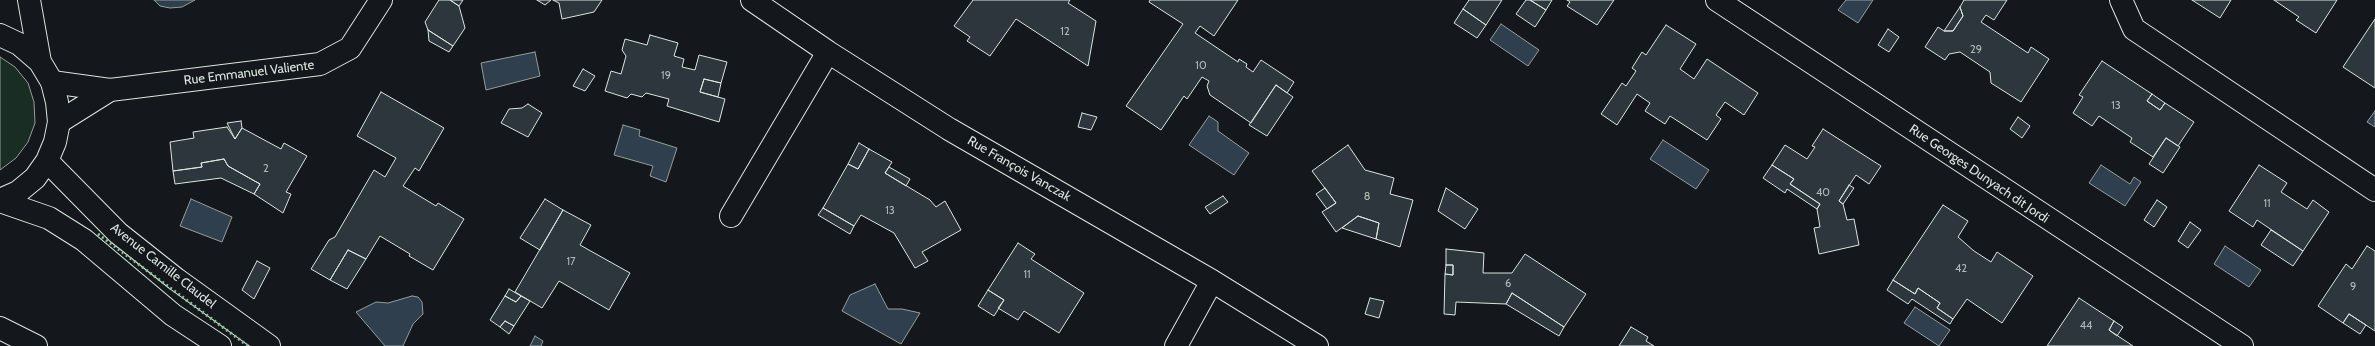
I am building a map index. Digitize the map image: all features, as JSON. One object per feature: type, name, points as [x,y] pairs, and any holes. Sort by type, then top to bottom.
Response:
[{"type":"street","points":[[29,0],[40,62]]},
{"type":"street","name":"Rue Emmanuel Valiente","points":[[52,82],[110,90],[320,64],[350,48],[381,0]]},
{"type":"street","name":"Rue François Vanczak","points":[[752,0],[828,52],[949,129],[1212,282],[1317,346]]},
{"type":"street","name":"Rue Georges Dunyach dit Jordi","points":[[1717,0],[2242,346]]},
{"type":"street","points":[[2122,0],[2134,29],[2375,190]]},
{"type":"street","points":[[0,35],[19,44],[40,62],[52,82],[57,102],[59,122],[55,142],[48,161],[34,178],[23,187],[0,201]]},
{"type":"street","points":[[731,216],[828,52]]},
{"type":"street","name":"Rue Emmanuel Valiente","points":[[59,122],[110,90]]},
{"type":"street","name":"Avenue Camille Claudel","points":[[48,161],[118,233],[176,279],[269,346]]},
{"type":"street","points":[[0,201],[49,218],[84,240],[172,316],[220,346]]},
{"type":"street","points":[[1176,346],[1212,282]]},
{"type":"street","points":[[0,328],[36,346]]},
{"type":"green space","points":[[0,57],[15,67],[28,83],[34,102],[35,123],[28,142],[16,158],[0,170]]},
{"type":"water","points":[[154,0],[195,0],[182,7],[170,8],[160,6]]},
{"type":"water","points":[[1846,0],[1873,0],[1858,23],[1838,10]]},
{"type":"water","points":[[1501,24],[1539,50],[1528,66],[1490,40]]},
{"type":"water","points":[[535,52],[540,76],[486,90],[481,63]]},
{"type":"water","points":[[2375,111],[2375,127],[2367,122]]},
{"type":"water","points":[[1209,116],[1218,122],[1218,131],[1249,153],[1234,175],[1189,145]]},
{"type":"water","points":[[623,125],[640,130],[639,136],[677,148],[666,182],[650,176],[653,166],[614,155]]},
{"type":"water","points":[[1663,140],[1709,170],[1696,189],[1650,159]]},
{"type":"water","points":[[2101,165],[2130,184],[2134,177],[2141,182],[2125,206],[2089,183]]},
{"type":"water","points":[[191,199],[232,217],[222,242],[180,226]]},
{"type":"water","points":[[2225,246],[2261,270],[2249,287],[2214,264]]},
{"type":"water","points":[[875,284],[888,309],[902,309],[920,313],[901,344],[842,311],[850,295]]},
{"type":"water","points":[[412,296],[418,297],[422,302],[423,314],[413,324],[403,346],[385,346],[356,312],[376,302],[388,303]]},
{"type":"water","points":[[1915,307],[1950,330],[1939,346],[1904,323]]},
{"type":"water","points":[[535,336],[543,341],[541,346],[530,346]]},
{"type":"building","points":[[439,0],[450,0],[459,6],[465,28],[453,46],[428,30],[425,22]]},
{"type":"building","points":[[450,0],[463,0],[459,6]]},
{"type":"building","points":[[537,0],[551,0],[545,5]]},
{"type":"building","points":[[553,0],[602,0],[594,12],[562,19],[559,3]]},
{"type":"building","points":[[973,0],[1070,0],[1068,3],[1096,21],[1088,66],[1016,19],[990,56],[967,41],[970,37],[954,26]]},
{"type":"building","points":[[1150,0],[1238,0],[1214,36],[1200,26],[1195,33],[1238,62],[1239,59],[1247,64],[1246,67],[1253,72],[1261,60],[1294,82],[1287,93],[1276,85],[1251,123],[1210,95],[1207,86],[1209,81],[1202,77],[1187,99],[1184,96],[1161,130],[1126,106],[1183,24],[1149,2]]},
{"type":"building","points":[[1469,0],[1502,0],[1486,25],[1463,9]]},
{"type":"building","points":[[1526,0],[1530,0],[1546,10],[1535,27],[1516,14]]},
{"type":"building","points":[[1530,0],[1552,0],[1546,10]]},
{"type":"building","points":[[1567,0],[1614,0],[1597,25],[1567,6],[1570,2]]},
{"type":"building","points":[[1964,0],[2007,0],[1994,20],[1986,15],[1981,22],[2028,53],[2031,47],[2049,59],[2021,102],[1991,83],[1990,72],[1960,52],[1949,54],[1945,60],[1925,47],[1938,27],[1944,31],[1953,31],[1963,16],[1960,7]]},
{"type":"building","points":[[2192,0],[2231,0],[2220,18]]},
{"type":"building","points":[[2274,0],[2337,0],[2316,33],[2296,20],[2299,17]]},
{"type":"building","points":[[1960,7],[1963,16],[1953,31],[1944,31]]},
{"type":"building","points":[[1463,9],[1486,25],[1477,38],[1454,23]]},
{"type":"building","points":[[2375,19],[2375,88],[2343,67]]},
{"type":"building","points":[[1666,25],[1696,44],[1680,69],[1694,79],[1707,59],[1758,93],[1744,115],[1725,102],[1716,115],[1721,119],[1707,140],[1670,116],[1665,124],[1645,111],[1650,103],[1637,94],[1617,125],[1601,114],[1622,83],[1626,86],[1636,71],[1632,68],[1642,52],[1646,55]]},
{"type":"building","points":[[1888,29],[1899,37],[1889,52],[1878,45]]},
{"type":"building","points":[[428,30],[453,46],[449,52],[429,41]]},
{"type":"building","points":[[650,35],[678,43],[674,56],[684,59],[682,67],[695,70],[699,55],[727,62],[721,83],[704,79],[700,92],[725,99],[719,122],[667,106],[669,99],[646,93],[642,97],[631,94],[627,98],[605,91],[611,71],[621,74],[626,56],[622,50],[625,39],[647,45]]},
{"type":"building","points":[[2102,61],[2152,94],[2147,101],[2160,110],[2165,103],[2194,122],[2178,146],[2166,138],[2153,157],[2130,142],[2132,138],[2099,116],[2092,126],[2073,113],[2083,97],[2079,95]]},
{"type":"building","points":[[583,69],[595,76],[585,91],[573,86]]},
{"type":"building","points":[[704,79],[721,83],[718,97],[700,92]]},
{"type":"building","points":[[1276,85],[1293,97],[1267,136],[1249,125]]},
{"type":"building","points":[[381,92],[444,128],[419,171],[415,168],[403,186],[436,206],[438,203],[464,219],[433,270],[380,236],[366,259],[348,250],[330,280],[311,269],[329,240],[335,237],[374,170],[385,177],[396,158],[357,136]]},
{"type":"building","points":[[2152,94],[2165,103],[2160,110],[2147,101]]},
{"type":"building","points":[[528,104],[542,113],[528,137],[501,123],[509,109],[522,108]]},
{"type":"building","points":[[1082,113],[1097,117],[1091,130],[1078,127]]},
{"type":"building","points":[[2018,117],[2030,126],[2022,138],[2010,129]]},
{"type":"building","points":[[241,121],[242,128],[235,139],[227,123]]},
{"type":"building","points":[[227,127],[235,139],[242,128],[281,149],[284,143],[307,156],[286,192],[291,194],[283,213],[254,194],[260,184],[228,166],[224,159],[201,163],[202,167],[173,171],[170,142],[194,138],[193,132]]},
{"type":"building","points":[[1823,129],[1881,166],[1869,184],[1856,175],[1839,201],[1843,204],[1847,220],[1854,219],[1859,245],[1819,254],[1814,228],[1820,227],[1817,209],[1820,204],[1790,184],[1794,179],[1772,165],[1785,145],[1807,159],[1815,147],[1812,146]]},
{"type":"building","points":[[2166,138],[2180,147],[2163,173],[2149,164]]},
{"type":"building","points":[[859,143],[869,149],[858,169],[848,164]]},
{"type":"building","points":[[1348,145],[1365,170],[1394,178],[1390,194],[1413,200],[1400,247],[1376,239],[1379,223],[1358,216],[1336,232],[1322,212],[1336,203],[1312,171]]},
{"type":"building","points":[[869,149],[892,162],[885,173],[930,200],[936,207],[945,201],[961,230],[922,252],[928,261],[915,268],[894,233],[861,215],[854,226],[823,208],[848,164],[858,169]]},
{"type":"building","points":[[224,159],[228,166],[260,184],[254,194],[221,178],[175,184],[173,171],[202,167],[201,163]]},
{"type":"building","points":[[1772,165],[1794,179],[1790,184],[1820,204],[1817,209],[1787,189],[1785,193],[1763,178]]},
{"type":"building","points":[[2259,165],[2287,183],[2281,192],[2307,209],[2313,200],[2329,212],[2303,251],[2257,220],[2253,227],[2229,211]]},
{"type":"building","points":[[889,167],[910,179],[906,186],[885,173]]},
{"type":"building","points":[[1849,185],[1854,188],[1843,204],[1839,201]]},
{"type":"building","points":[[1325,188],[1336,203],[1327,209],[1316,194]]},
{"type":"building","points":[[1446,188],[1478,209],[1465,229],[1438,211]]},
{"type":"building","points":[[1223,196],[1228,202],[1210,214],[1205,207]]},
{"type":"building","points":[[545,199],[563,210],[540,250],[520,238]]},
{"type":"building","points":[[2157,200],[2167,207],[2154,227],[2144,220]]},
{"type":"building","points":[[1943,205],[1968,221],[1958,237],[1974,251],[1991,262],[1997,252],[2033,276],[2002,323],[1967,299],[1953,319],[1937,308],[1940,303],[1918,288],[1915,294],[1893,280]]},
{"type":"building","points":[[823,208],[854,226],[850,234],[818,215]]},
{"type":"building","points":[[563,210],[591,225],[580,245],[630,273],[609,310],[559,281],[542,308],[515,292]]},
{"type":"building","points":[[1358,216],[1379,223],[1376,239],[1342,228]]},
{"type":"building","points":[[2190,222],[2201,230],[2188,248],[2178,241]]},
{"type":"building","points":[[2271,230],[2303,251],[2293,266],[2261,245]]},
{"type":"building","points":[[1018,243],[1035,254],[1031,259],[1084,293],[1059,333],[1024,311],[1018,320],[998,308],[1004,300],[988,290]]},
{"type":"building","points":[[2367,246],[2375,251],[2375,331],[2349,314],[2343,323],[2318,306],[2346,264],[2352,269]]},
{"type":"building","points":[[1446,249],[1484,253],[1483,273],[1512,273],[1525,254],[1586,294],[1564,327],[1512,293],[1506,304],[1456,302],[1455,315],[1444,314],[1445,274],[1453,275],[1453,265],[1446,265]]},
{"type":"building","points":[[348,250],[366,259],[347,289],[330,280]]},
{"type":"building","points":[[257,261],[270,268],[254,299],[242,290]]},
{"type":"building","points":[[1446,265],[1453,265],[1453,275],[1445,274]]},
{"type":"building","points":[[1893,280],[1915,294],[1918,288],[1940,303],[1937,308],[1953,319],[1950,324],[1912,299],[1908,304],[1887,290]]},
{"type":"building","points":[[509,289],[521,296],[516,302],[505,296]]},
{"type":"building","points":[[988,290],[1004,300],[994,316],[978,306]]},
{"type":"building","points":[[1512,293],[1564,327],[1559,336],[1506,304]]},
{"type":"building","points":[[505,296],[516,302],[521,296],[530,301],[514,326],[505,321],[500,327],[490,320]]},
{"type":"building","points":[[1370,298],[1384,301],[1379,318],[1365,314]]},
{"type":"building","points":[[2079,298],[2114,321],[2109,330],[2133,346],[2047,346]]},
{"type":"building","points":[[2349,314],[2366,325],[2360,334],[2343,323]]},
{"type":"building","points":[[505,321],[514,326],[509,334],[500,327]]},
{"type":"building","points":[[2114,321],[2123,327],[2117,336],[2109,330]]},
{"type":"building","points":[[1631,327],[1648,337],[1646,341],[1654,346],[1619,346]]},
{"type":"hedge","points":[[98,234],[248,346]]}]
